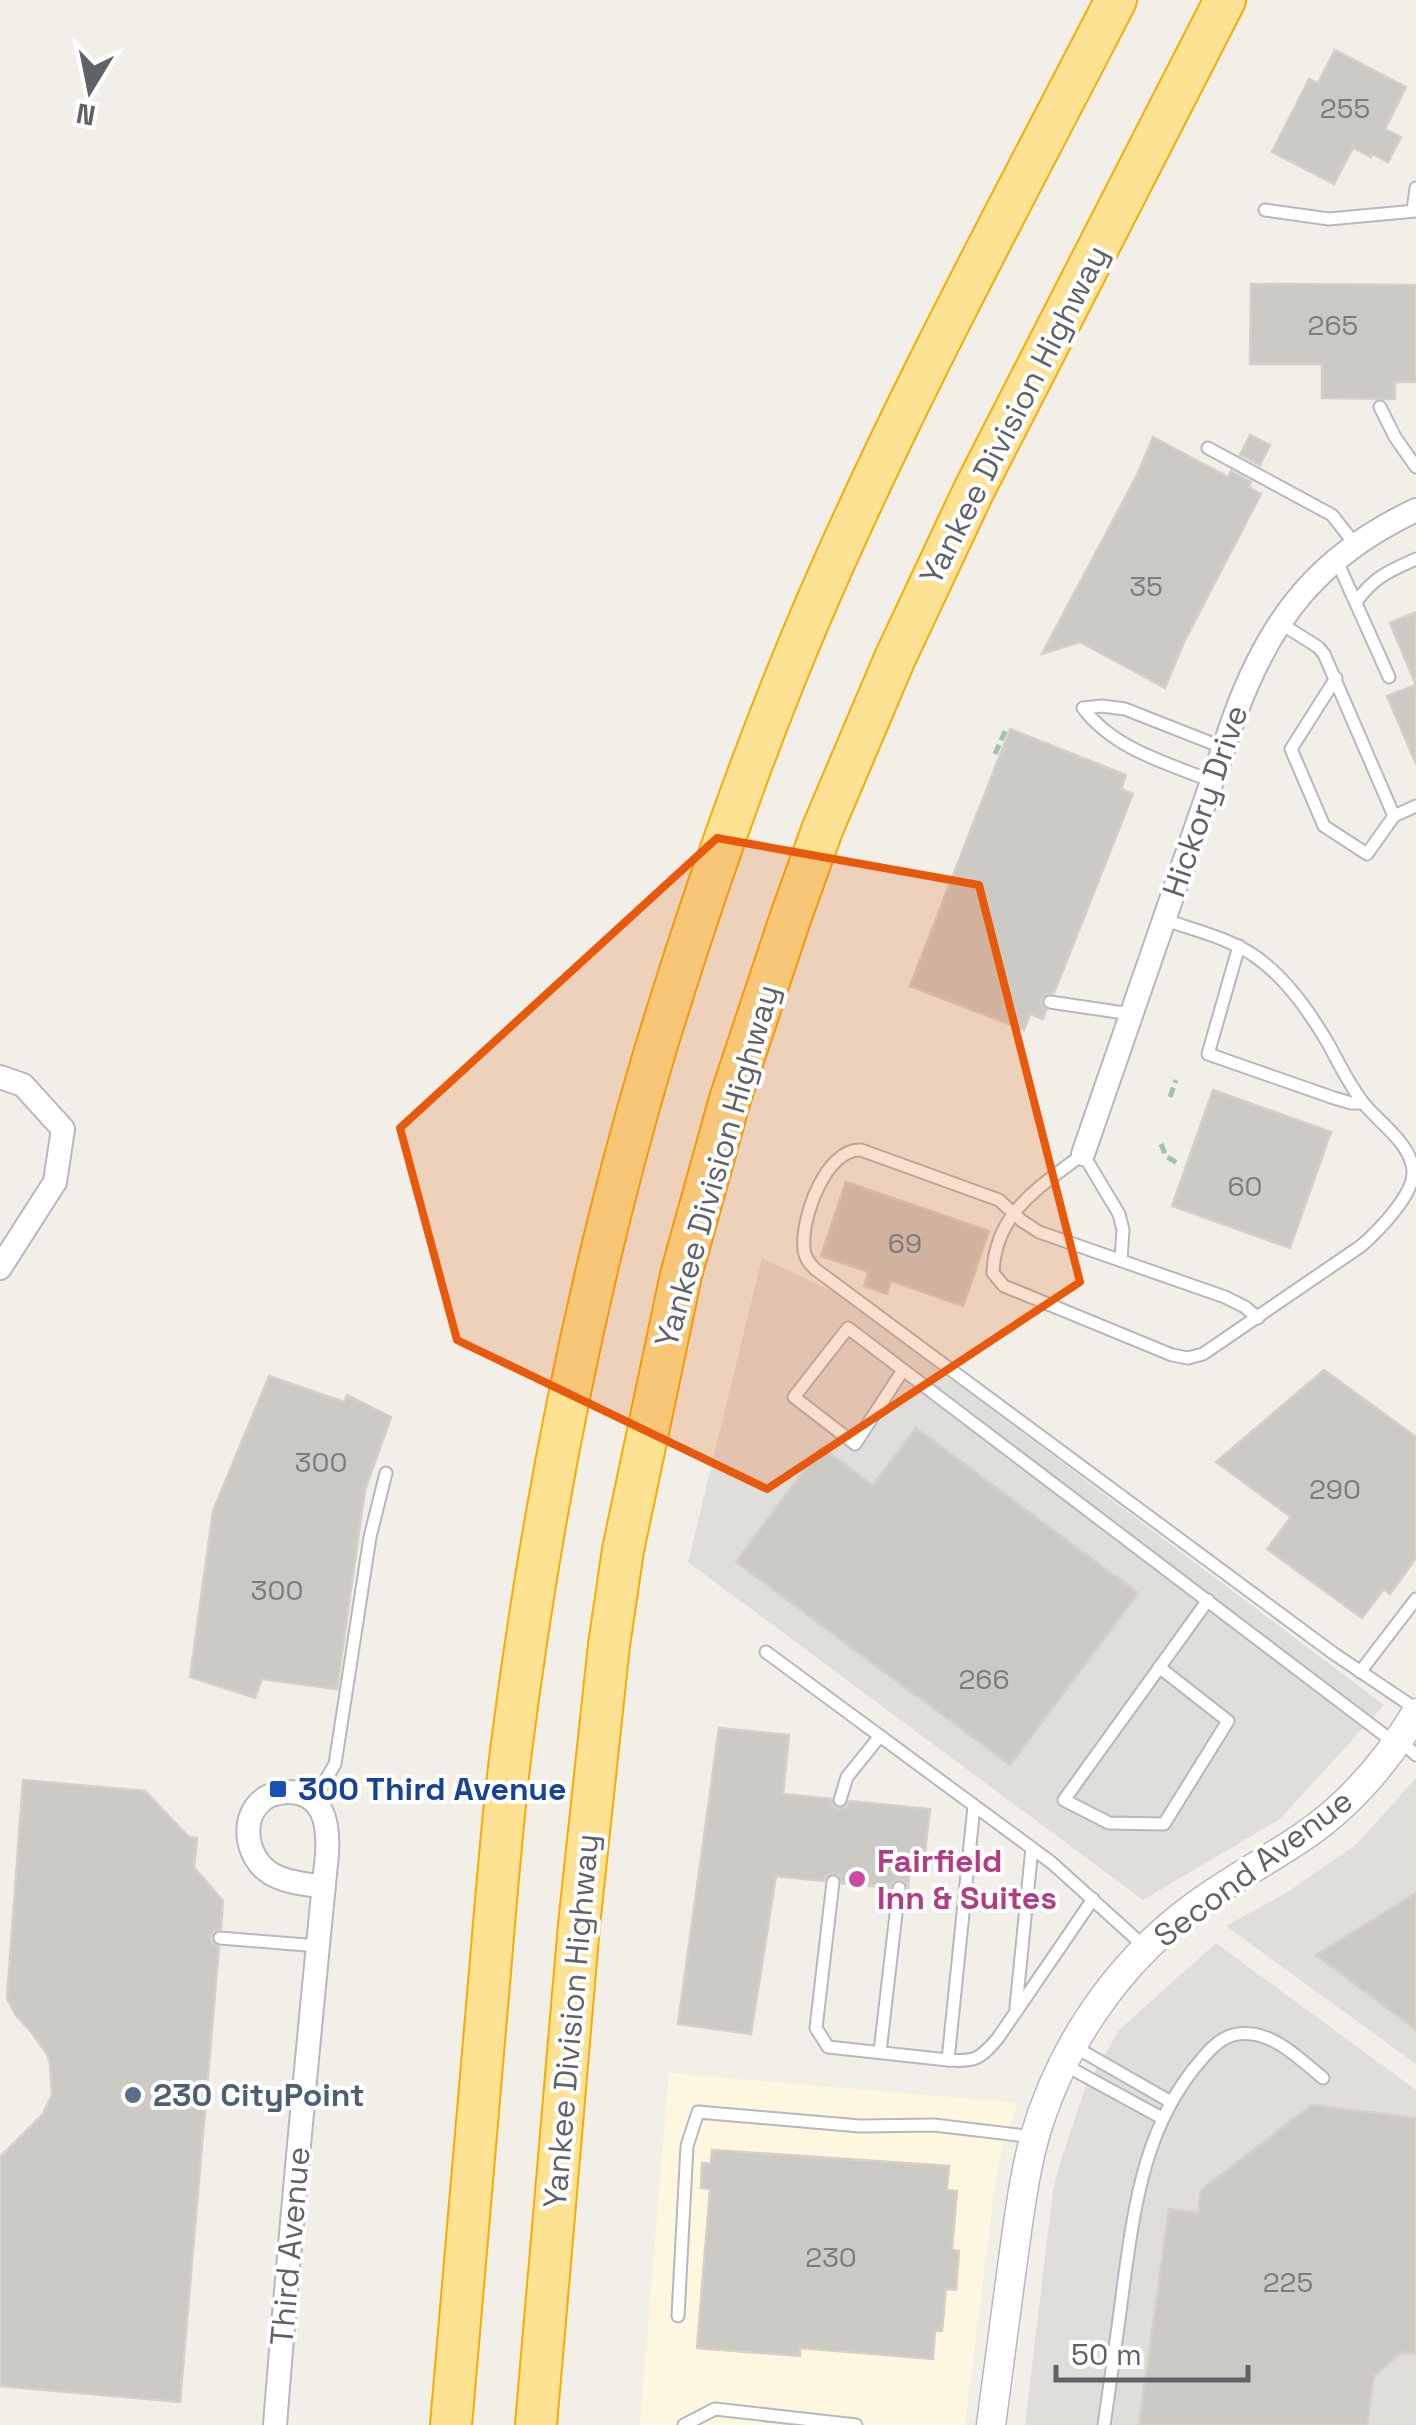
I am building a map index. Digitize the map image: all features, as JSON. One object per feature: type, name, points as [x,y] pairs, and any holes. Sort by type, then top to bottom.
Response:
[{"type":"highway","points":[[451,2425],[502,1830],[529,1622],[567,1409],[633,1132],[710,882],[810,618],[897,430],[1116,0]]},
{"type":"highway","name":"Yankee Division Highway","points":[[536,2425],[580,1905],[609,1645],[623,1550],[668,1331],[725,1116],[822,830],[894,658],[974,490],[1225,0]]},
{"type":"street","name":"Hickory Drive","points":[[1083,1154],[1250,676],[1280,623],[1302,594],[1345,551],[1416,510]]},
{"type":"street","points":[[0,1078],[23,1086],[63,1128],[55,1182],[0,1268]]},
{"type":"street","name":"Second Avenue","points":[[991,2425],[1020,2205],[1035,2137],[1068,2055],[1108,1992],[1161,1933],[1194,1906],[1306,1835],[1332,1814],[1404,1746],[1416,1711]]},
{"type":"street","points":[[314,1800],[298,1792],[279,1792],[264,1799],[250,1816],[248,1832],[252,1852],[266,1871],[288,1881],[324,1887]]},
{"type":"street","name":"Third Avenue","points":[[275,2425],[329,1832],[314,1800]]},
{"type":"lane","points":[[1266,210],[1329,220],[1415,211],[1416,188]]},
{"type":"lane","points":[[1380,407],[1416,467]]},
{"type":"lane","points":[[1208,448],[1332,515],[1344,527],[1356,602],[1389,677]]},
{"type":"lane","points":[[1356,602],[1381,575],[1416,559]]},
{"type":"lane","points":[[1280,623],[1324,654],[1394,816]]},
{"type":"lane","points":[[1336,678],[1291,749],[1324,826],[1366,854],[1394,816],[1416,806]]},
{"type":"lane","points":[[1212,781],[1125,746],[1100,728],[1084,708],[1125,710],[1224,748]]},
{"type":"lane","points":[[1121,1260],[1123,1230],[1119,1214],[1083,1154],[1012,1212],[993,1266],[995,1278],[1004,1286],[1180,1358],[1196,1357],[1361,1246],[1408,1190],[1414,1171],[1406,1151],[1363,1102],[1306,1010],[1268,967],[1239,946],[1164,919]]},
{"type":"lane","points":[[1239,946],[1208,1054],[1344,1102],[1363,1102]]},
{"type":"lane","points":[[1050,1002],[1131,1014]]},
{"type":"lane","points":[[1258,1318],[1236,1302],[1039,1232],[999,1200],[872,1152],[853,1149],[832,1164],[814,1196],[804,1237],[804,1250],[815,1268],[1416,1711]]},
{"type":"lane","points":[[902,1370],[855,1444],[794,1398],[848,1328],[1404,1746]]},
{"type":"lane","points":[[314,1800],[336,1764],[370,1537],[386,1473]]},
{"type":"lane","points":[[1360,1672],[1416,1599]]},
{"type":"lane","points":[[1160,1667],[1228,1721],[1164,1824],[1109,1823],[1064,1800],[1208,1600]]},
{"type":"lane","points":[[766,1652],[1032,1848],[1146,1948]]},
{"type":"lane","points":[[840,1800],[847,1777],[880,1736]]},
{"type":"lane","points":[[948,2060],[974,1806]]},
{"type":"lane","points":[[1016,2012],[1032,1848]]},
{"type":"lane","points":[[832,1882],[816,2028],[828,2047],[968,2062],[983,2057],[1093,1899]]},
{"type":"lane","points":[[880,2052],[899,1888]]},
{"type":"lane","points":[[220,1938],[318,1946]]},
{"type":"lane","points":[[1104,2425],[1135,2204],[1162,2118],[1184,2080],[1212,2046],[1234,2034],[1268,2038],[1323,2078]]},
{"type":"lane","points":[[1068,2055],[1171,2102]]},
{"type":"lane","points":[[1068,2055],[1162,2118]]},
{"type":"lane","points":[[678,2316],[687,2146],[698,2112],[860,2126],[934,2125],[1035,2137]]},
{"type":"lane","points":[[684,2425],[715,2409],[856,2425]]},
{"type":"path","points":[[995,754],[1006,728]]},
{"type":"path","points":[[1170,1098],[1176,1080]]},
{"type":"path","points":[[1161,1144],[1166,1156],[1177,1163]]},
{"type":"highlighted area","points":[[717,838],[979,885],[1080,1282],[767,1489],[457,1340],[400,1128]]},
{"type":"shaded area","points":[[762,1258],[838,1294],[1384,1705],[1280,1819],[1143,1900],[688,1562]]},
{"type":"shaded area","points":[[1416,1778],[1416,2064],[1226,1926],[1286,1893],[1357,1844]]},
{"type":"shaded area","points":[[1216,1943],[1416,2090],[1416,2425],[1025,2425],[1053,2190],[1084,2091],[1119,2030]]},
{"type":"shaded area","points":[[669,2073],[1018,2103],[996,2177],[965,2425],[640,2425]]},
{"type":"building","points":[[1335,50],[1406,87],[1385,129],[1401,137],[1388,162],[1353,148],[1334,184],[1272,152],[1309,79],[1318,83]]},
{"type":"building","points":[[1251,284],[1416,285],[1416,382],[1395,382],[1395,399],[1322,398],[1322,364],[1250,364]]},
{"type":"building","points":[[1250,435],[1270,445],[1260,465],[1240,455]]},
{"type":"building","points":[[1153,437],[1228,477],[1231,471],[1251,482],[1249,487],[1261,494],[1184,642],[1165,688],[1080,642],[1042,654],[1138,473]]},
{"type":"building","points":[[1416,612],[1416,685],[1390,623]]},
{"type":"building","points":[[1416,685],[1416,764],[1387,696]]},
{"type":"building","points":[[1010,729],[1126,775],[1121,789],[1133,794],[1054,993],[1041,1000],[1046,1010],[1043,1019],[1030,1014],[1024,1030],[910,986]]},
{"type":"building","points":[[1213,1090],[1331,1132],[1290,1248],[1172,1206]]},
{"type":"building","points":[[846,1182],[989,1231],[963,1306],[891,1281],[887,1294],[864,1286],[869,1272],[821,1256]]},
{"type":"building","points":[[1324,1370],[1416,1437],[1416,1558],[1390,1594],[1384,1589],[1362,1618],[1267,1549],[1291,1517],[1216,1462]]},
{"type":"building","points":[[269,1376],[344,1402],[347,1395],[391,1417],[365,1490],[337,1689],[262,1679],[255,1698],[190,1677],[213,1511]]},
{"type":"building","points":[[916,1428],[1138,1593],[1010,1765],[736,1562],[821,1447],[873,1485]]},
{"type":"building","name":"Fairfield Inn & Suites","points":[[719,1728],[789,1735],[783,1794],[831,1799],[838,1809],[850,1801],[930,1809],[924,1860],[911,1859],[908,1888],[899,1879],[890,1888],[842,1883],[839,1875],[833,1873],[824,1881],[776,1876],[751,2034],[678,2024]]},
{"type":"building","name":"230 CityPoint","points":[[23,1780],[145,1791],[189,1837],[197,1838],[194,1867],[223,1901],[221,1929],[211,1936],[212,1943],[219,1947],[180,2402],[0,2386],[0,2157],[43,2114],[52,2094],[47,2054],[7,1998]]},
{"type":"building","points":[[1416,1893],[1416,2030],[1316,1955]]},
{"type":"building","points":[[1312,2105],[1416,2118],[1416,2354],[1403,2352],[1374,2376],[1367,2425],[1139,2425],[1169,2209],[1198,2213],[1201,2190]]},
{"type":"building","points":[[712,2150],[949,2166],[947,2190],[957,2191],[952,2250],[959,2251],[956,2290],[946,2289],[942,2331],[935,2331],[933,2359],[800,2348],[800,2356],[697,2348],[710,2189],[701,2188],[702,2163],[711,2164]]},
{"type":"place","name":"300 Third Avenue","points":[[278,1789]]},
{"type":"place","name":"Fairfield Inn & Suites","points":[[857,1879]]},
{"type":"place","name":"230 CityPoint","points":[[133,2095]]}]
